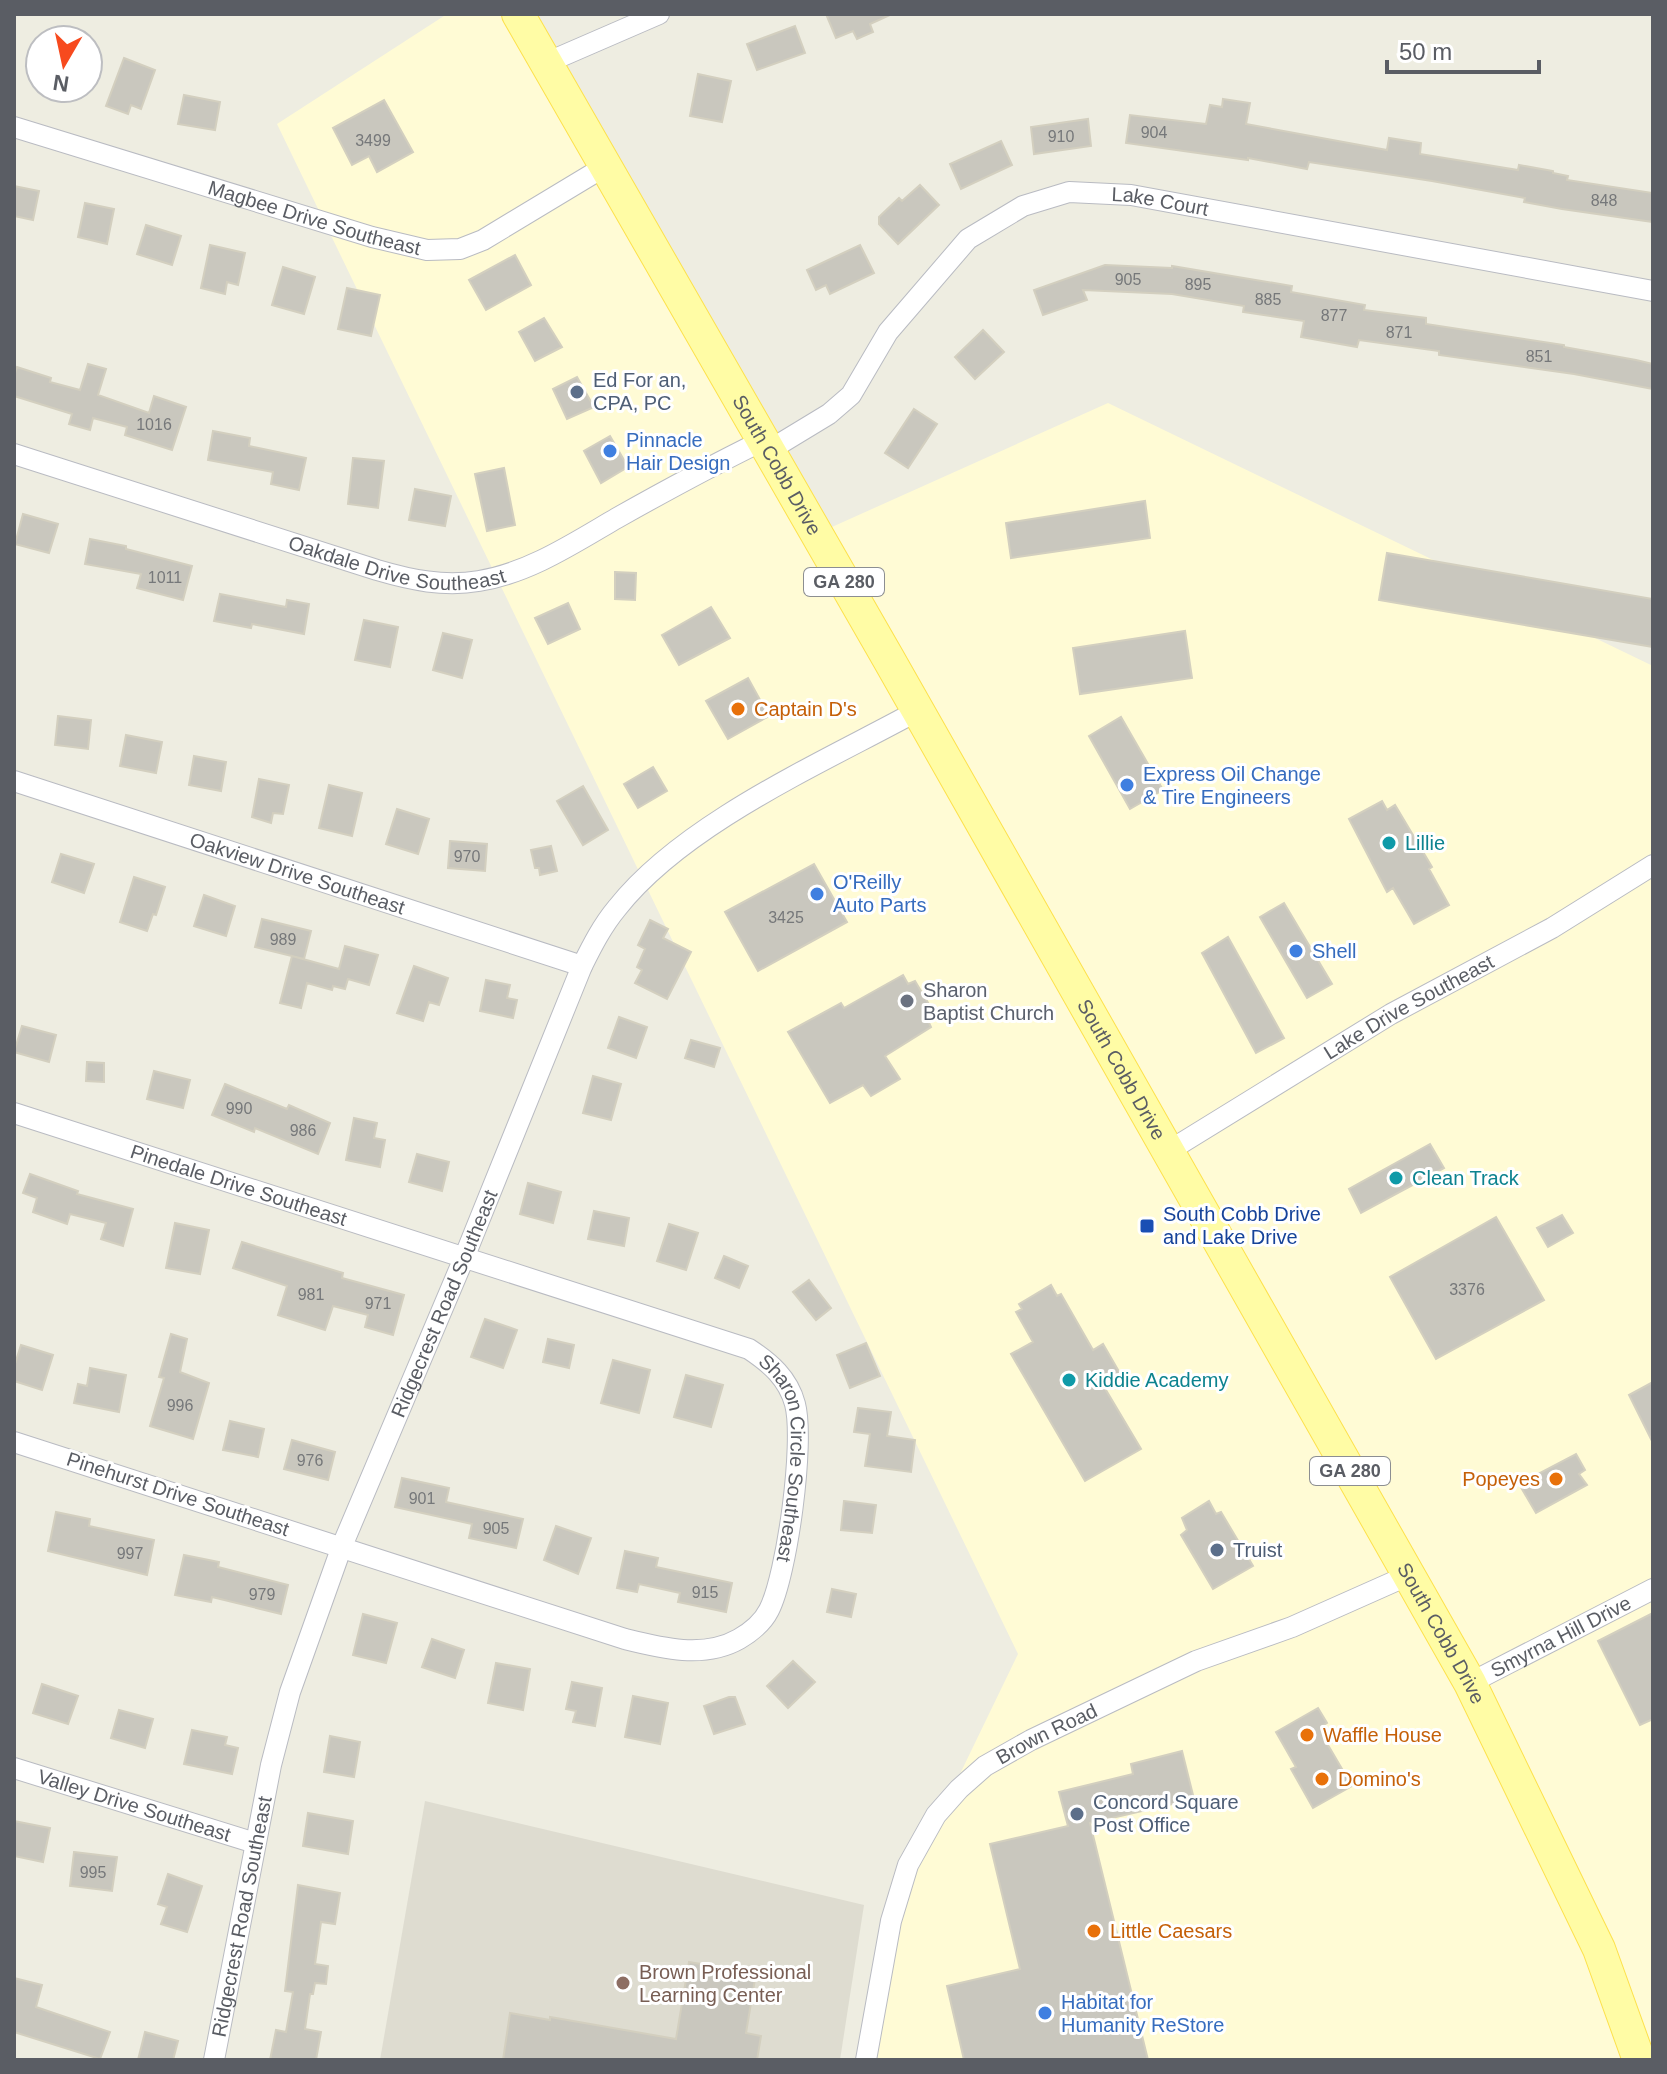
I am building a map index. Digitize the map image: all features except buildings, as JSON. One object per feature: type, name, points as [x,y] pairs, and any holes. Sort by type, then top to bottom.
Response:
[{"type":"main road","name":"South Cobb Drive","points":[[518,14],[1470,1683],[1599,1949],[1639,2060]]},
{"type":"street","points":[[546,63],[659,14]]},
{"type":"street","name":"Magbee Drive Southeast","points":[[14,127],[372,237],[427,250],[460,249],[483,240],[604,167]]},
{"type":"street","name":"Lake Court","points":[[765,446],[829,414],[851,395],[888,332],[968,239],[1023,206],[1069,192],[1131,195],[1653,291]]},
{"type":"street","name":"Oakdale Drive Southeast","points":[[14,454],[377,570],[427,583],[450,584],[480,581],[527,567],[765,446]]},
{"type":"street","name":"Ridgecrest Road Southeast","points":[[214,2060],[271,1765],[290,1692],[342,1546],[464,1258],[582,966],[598,935],[617,908],[665,861],[731,812],[917,711]]},
{"type":"street","name":"Oakview Drive Southeast","points":[[14,781],[582,966]]},
{"type":"street","name":"Lake Drive Southeast","points":[[1167,1152],[1391,1014],[1552,928],[1653,865]]},
{"type":"street","name":"Pinedale Drive Southeast","points":[[14,1113],[464,1258]]},
{"type":"street","name":"Sharon Circle Southeast","points":[[342,1546],[625,1639],[680,1651],[723,1646],[738,1640],[760,1623],[776,1594],[795,1484],[798,1422],[795,1402],[784,1378],[770,1363],[730,1341],[464,1258]]},
{"type":"street","name":"Pinehurst Drive Southeast","points":[[14,1442],[342,1546]]},
{"type":"street","name":"Brown Road","points":[[866,2060],[891,1921],[908,1865],[936,1815],[959,1789],[985,1766],[1031,1740],[1196,1661],[1292,1627],[1409,1575]]},
{"type":"street","name":"Smyrna Hill Drive","points":[[1470,1683],[1653,1589]]},
{"type":"street","name":"Valley Drive Southeast","points":[[14,1768],[255,1843]]},
{"type":"shaded area","points":[[447,14],[528,14],[823,531],[1108,403],[1653,666],[1653,2060],[875,2060],[899,1900],[1018,1654],[277,124]]},
{"type":"shaded area","name":"Brown Professional Learning Center","points":[[425,1801],[864,1905],[840,2060],[380,2060]]},
{"type":"place","name":"Ed For an, CPA, PC","points":[[577,392]]},
{"type":"place","name":"Pinnacle Hair Design","points":[[610,451]]},
{"type":"place","name":"Captain D's","points":[[738,709]]},
{"type":"place","name":"Express Oil Change & Tire Engineers","points":[[1127,785]]},
{"type":"place","name":"Lillie","points":[[1389,843]]},
{"type":"place","name":"O'Reilly Auto Parts","points":[[817,894]]},
{"type":"place","name":"Shell","points":[[1296,951]]},
{"type":"place","name":"Sharon Baptist Church","points":[[907,1001]]},
{"type":"place","name":"Clean Track","points":[[1396,1178]]},
{"type":"place","name":"South Cobb Drive and Lake Drive","points":[[1147,1226]]},
{"type":"place","name":"Kiddie Academy","points":[[1069,1380]]},
{"type":"place","name":"Popeyes","points":[[1556,1479]]},
{"type":"place","name":"Truist","points":[[1217,1550]]},
{"type":"place","name":"Waffle House","points":[[1307,1735]]},
{"type":"place","name":"Domino's","points":[[1322,1779]]},
{"type":"place","name":"Concord Square Post Office","points":[[1077,1814]]},
{"type":"place","name":"Little Caesars","points":[[1094,1931]]},
{"type":"place","name":"Brown Professional Learning Center","points":[[623,1983]]},
{"type":"place","name":"Habitat for Humanity ReStore","points":[[1045,2013]]}]
